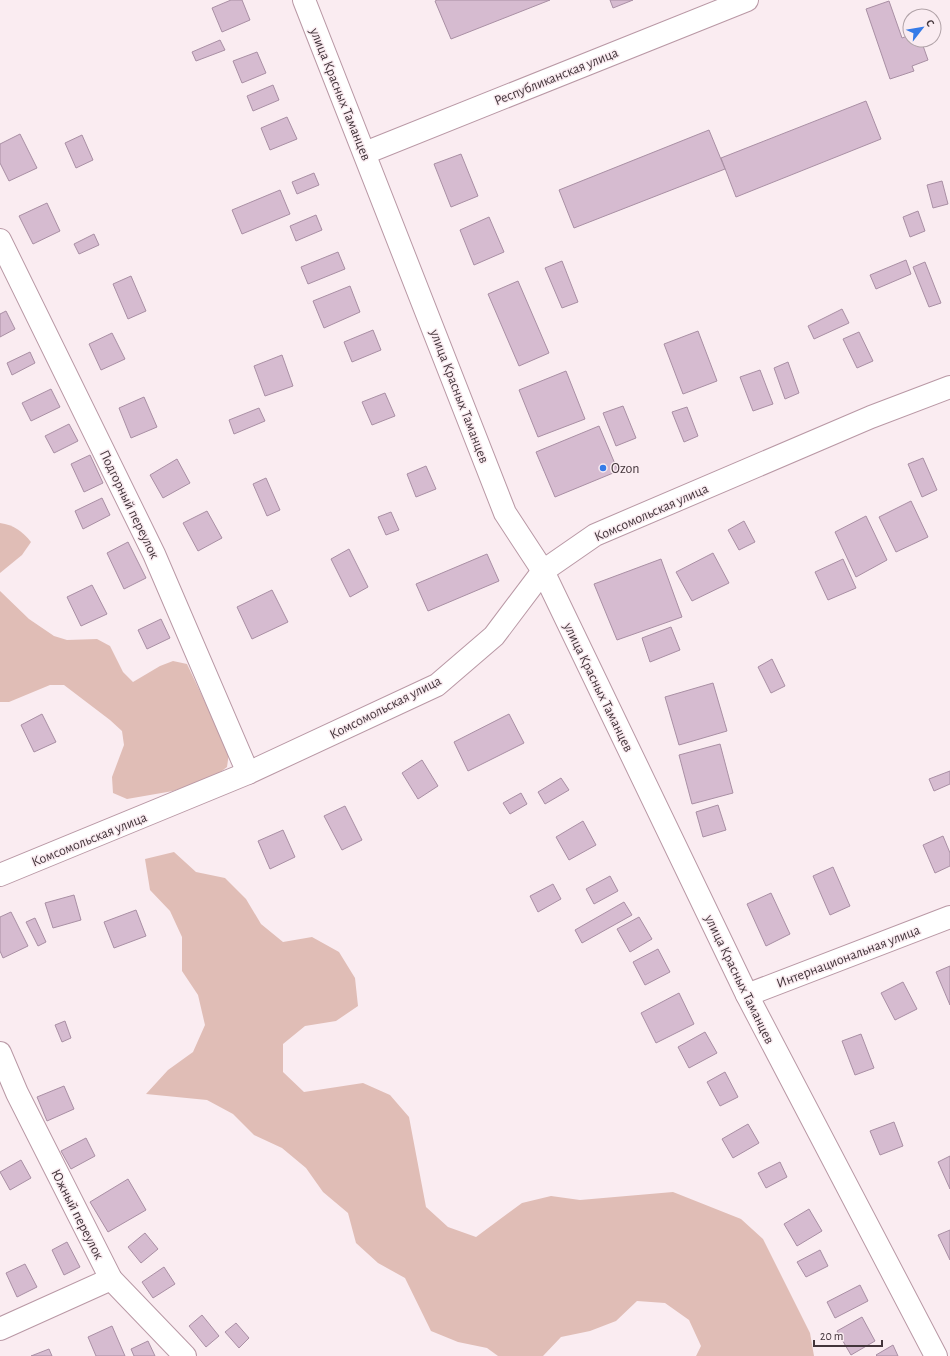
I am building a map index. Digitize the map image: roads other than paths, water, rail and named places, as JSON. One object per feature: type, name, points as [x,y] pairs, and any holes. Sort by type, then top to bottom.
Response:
[{"type":"street","name":"улица Красных Таманцев","points":[[304,0],[505,513],[543,571],[747,995],[936,1356]]},
{"type":"street","name":"Республиканская улица","points":[[365,153],[747,0]]},
{"type":"street","name":"Подгорный переулок","points":[[0,240],[154,554],[248,773]]},
{"type":"street","name":"Комсомольская улица","points":[[0,875],[248,773],[437,684],[494,636],[543,571],[595,535],[871,417],[950,387]]},
{"type":"street","name":"Интернациональная улица","points":[[747,995],[950,917]]},
{"type":"street","name":"Южный переулок","points":[[0,1053],[17,1093],[111,1279],[185,1356]]},
{"type":"street","points":[[0,1329],[111,1279]]},
{"type":"place","name":"Ozon","points":[[603,468]]}]
